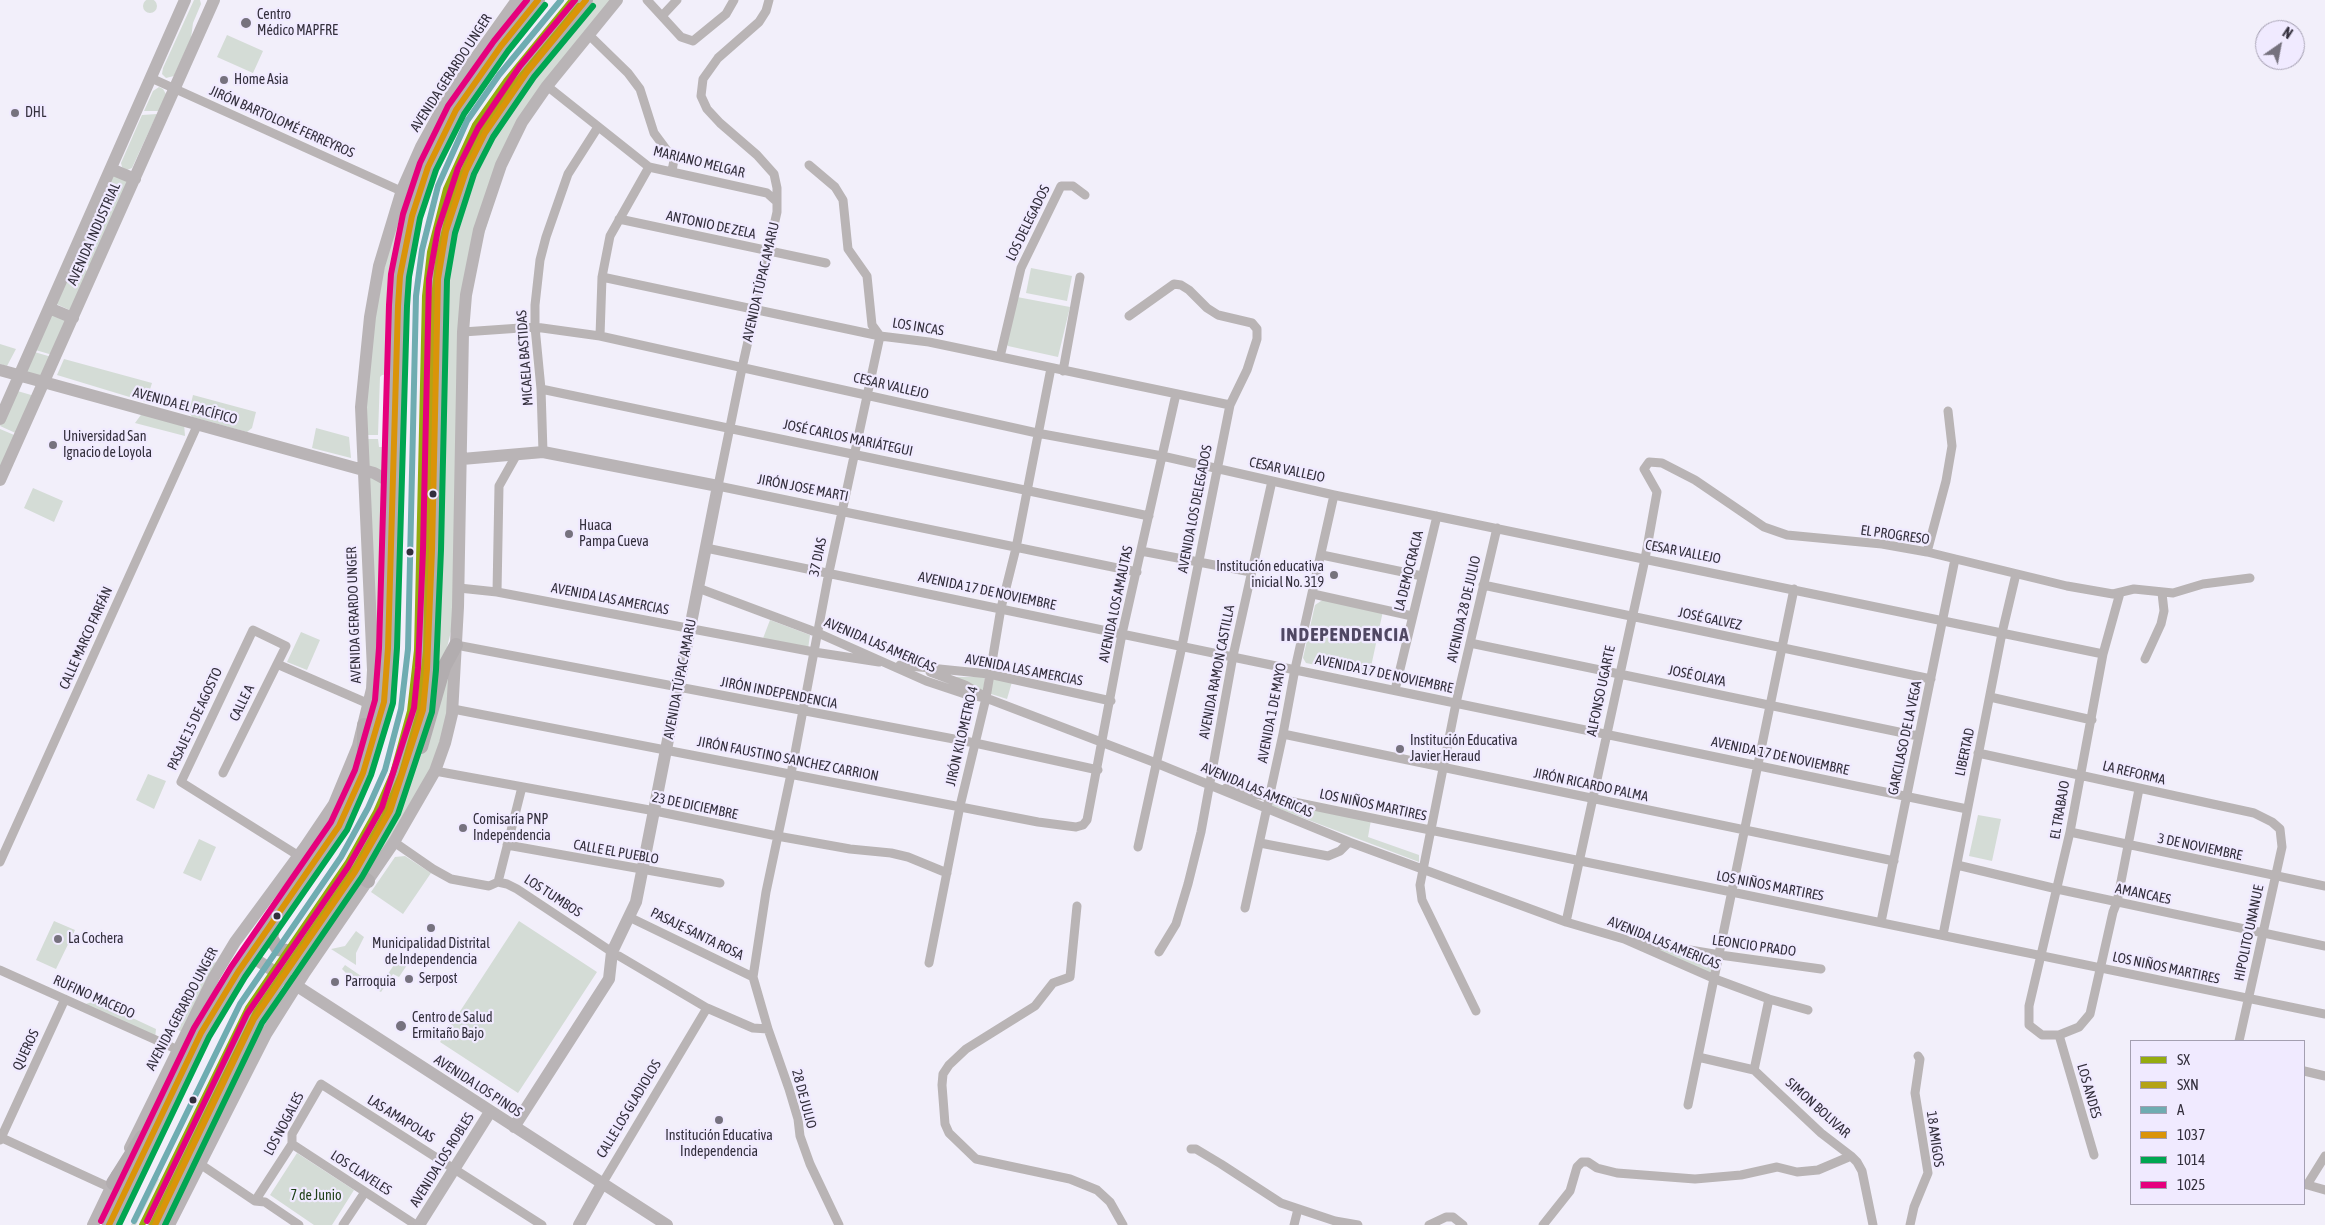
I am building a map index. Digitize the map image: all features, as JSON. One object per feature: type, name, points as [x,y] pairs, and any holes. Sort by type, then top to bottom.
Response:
[{"type":"main road","points":[[109,1225],[200,1033],[249,956],[339,826],[364,773],[384,702],[388,648],[400,276],[412,216],[420,188],[456,110],[500,46],[538,0]]},
{"type":"main road","points":[[390,810],[423,710],[427,669],[432,550],[438,279],[446,231],[466,170],[486,133],[527,72],[586,0]]},
{"type":"main road","points":[[155,1225],[254,1019],[282,976],[356,872],[390,810],[425,737],[444,667],[456,645]]},
{"type":"main road","points":[[364,726],[364,773]]},
{"type":"main road","points":[[356,872],[368,881]]},
{"type":"main road","points":[[278,916],[271,933],[272,941],[276,947],[283,951],[291,952],[306,942]]},
{"type":"main road","points":[[112,1185],[176,1083]]},
{"type":"street","name":"AVENIDA INDUSTRIAL","points":[[0,419],[185,0]]},
{"type":"street","name":"AVENIDA INDUSTRIAL","points":[[1,477],[45,383],[214,0]]},
{"type":"street","name":"AVENIDA GERARDO UNGER","points":[[93,1225],[176,1049],[220,965],[334,804],[350,769],[364,726],[372,689],[367,471],[361,407],[370,317],[379,266],[402,191],[421,147],[443,107],[517,0]]},
{"type":"street","points":[[171,1224],[266,1034],[296,985],[394,842],[435,771],[445,743],[453,710],[459,588],[463,332],[466,294],[479,230],[488,196],[510,143],[547,86],[617,0]]},
{"type":"street","points":[[646,0],[681,37],[692,41],[726,14],[734,0]]},
{"type":"street","points":[[662,16],[676,0]]},
{"type":"street","name":"AVENIDA TÚPAC AMARU","points":[[514,1127],[609,979],[616,954],[636,902],[742,368],[777,212],[777,188],[774,174],[758,155],[707,109],[701,96],[703,79],[709,68],[759,22],[766,11],[769,0]]},
{"type":"street","points":[[588,34],[628,72],[637,85],[654,133],[674,160],[672,172]]},
{"type":"street","name":"JIRÓN BARTOLOMÉ FERREYROS","points":[[151,78],[402,191]]},
{"type":"street","name":"MARIANO MELGAR","points":[[547,86],[649,167],[767,193],[777,202]]},
{"type":"street","name":"MICAELA BASTIDAS","points":[[543,452],[541,390],[535,327],[537,279],[546,237],[568,174],[598,126]]},
{"type":"street","points":[[809,164],[835,187],[843,200],[848,249],[868,276],[872,325],[880,336]]},
{"type":"street","points":[[600,336],[602,277],[607,246],[619,219],[649,167]]},
{"type":"street","points":[[111,169],[134,179]]},
{"type":"street","name":"LOS DELEGADOS","points":[[1000,357],[1021,268],[1061,186],[1071,186],[1085,195]]},
{"type":"street","name":"ANTONIO DE ZELA","points":[[619,219],[826,263]]},
{"type":"street","name":"LOS INCAS","points":[[602,277],[880,336],[929,342],[1230,405]]},
{"type":"street","points":[[1063,371],[1080,277]]},
{"type":"street","name":"AVENIDA LOS DELEGADOS","points":[[1129,316],[1174,284],[1182,285],[1207,308],[1218,315],[1252,322],[1256,329],[1257,340],[1247,370],[1230,405],[1182,646],[1138,847]]},
{"type":"street","points":[[49,308],[73,318]]},
{"type":"street","name":"CESAR VALLEJO","points":[[463,332],[535,327],[600,336],[1037,433],[1162,456],[1272,482],[2103,654]]},
{"type":"street","name":"37 DIAS","points":[[752,976],[777,836],[791,774],[829,572],[880,336]]},
{"type":"street","name":"JIRÓN KILOMETRO 4","points":[[928,963],[960,806],[986,698],[1001,608],[1016,548],[1051,368]]},
{"type":"street","name":"AVENIDA EL PACÍFICO","points":[[0,370],[197,426],[367,471],[382,476],[392,487]]},
{"type":"street","name":"JOSÉ CARLOS MARIÁTEGUI","points":[[541,390],[854,453],[1148,516]]},
{"type":"street","name":"AVENIDA LOS AMAUTAS","points":[[1088,820],[1122,634],[1176,394]]},
{"type":"street","points":[[1927,552],[1946,481],[1952,446],[1948,411]]},
{"type":"street","name":"CALLE MARCO FARFÁN","points":[[0,862],[197,426]]},
{"type":"street","name":"JIRÓN JOSE MARTI","points":[[462,459],[543,452],[1137,572]]},
{"type":"street","points":[[497,592],[500,486],[518,454]]},
{"type":"street","name":"EL PROGRESO","points":[[1644,469],[1646,464],[1652,461],[1670,467],[1700,483],[1736,509],[1776,533],[1882,544],[1927,552],[2066,586],[2120,593],[2128,589],[2173,593],[2204,584],[2250,578]]},
{"type":"street","points":[[367,471],[386,472],[393,463]]},
{"type":"street","name":"ALFONSO UGARTE","points":[[1566,922],[1605,734],[1645,559],[1656,490],[1644,469]]},
{"type":"street","name":"AVENIDA RAMON CASTILLA","points":[[1159,952],[1176,924],[1188,884],[1233,656],[1272,482]]},
{"type":"street","name":"AVENIDA 1 DE MAYO","points":[[1245,908],[1334,495]]},
{"type":"street","name":"LA DEMOCRACIA","points":[[1395,690],[1437,516]]},
{"type":"street","name":"AVENIDA 28 DE JULIO","points":[[1476,1011],[1422,900],[1420,890],[1422,870],[1456,703],[1497,528]]},
{"type":"street","name":"AVENIDA 17 DE NOVIEMBRE","points":[[706,548],[1757,765],[1906,798],[1967,809]]},
{"type":"street","points":[[1141,551],[1251,572]]},
{"type":"street","points":[[1322,554],[1422,576]]},
{"type":"street","name":"GARCILASO DE LA VEGA","points":[[1881,922],[1955,559]]},
{"type":"street","name":"LIBERTAD","points":[[1943,935],[2002,633],[2016,574]]},
{"type":"street","name":"JOSÉ GALVEZ","points":[[1483,586],[1932,679]]},
{"type":"street","name":"AVENIDA LAS AMERCIAS","points":[[459,588],[497,592],[814,652],[893,664],[989,674],[1111,701]]},
{"type":"street","name":"AVENIDA LAS AMERICAS","points":[[698,588],[818,633],[893,664],[926,681],[964,694],[986,698],[1156,763],[1266,809],[1422,870],[1566,922],[1624,938],[1715,979],[1769,999],[1808,1010]]},
{"type":"street","points":[[1688,1105],[1720,955],[1730,892],[1794,589]]},
{"type":"street","name":"EL TRABAJO","points":[[2059,1035],[2048,1036],[2033,1030],[2028,1020],[2029,1006],[2070,832],[2103,654],[2120,593]]},
{"type":"street","points":[[2145,659],[2161,624],[2164,611],[2162,593]]},
{"type":"street","points":[[1313,594],[1412,616]]},
{"type":"street","name":"PASAJE 15 DE AGOSTO","points":[[286,646],[253,630],[181,782],[299,856]]},
{"type":"street","name":"JOSÉ OLAYA","points":[[1470,642],[1918,736]]},
{"type":"street","name":"JIRÓN INDEPENDENCIA","points":[[456,645],[975,743],[1098,770]]},
{"type":"street","name":"CALLE A","points":[[223,773],[286,646]]},
{"type":"street","points":[[278,664],[369,704]]},
{"type":"street","points":[[1990,696],[2092,720]]},
{"type":"street","name":"JIRÓN FAUSTINO SANCHEZ CARRION","points":[[453,710],[1038,822],[1076,827],[1088,820]]},
{"type":"street","name":"JIRÓN RICARDO PALMA","points":[[1283,734],[1442,769],[1894,861]]},
{"type":"street","name":"LA REFORMA","points":[[1978,753],[2254,813],[2272,822],[2280,830]]},
{"type":"street","name":"23 DE DICIEMBRE","points":[[435,771],[654,811],[777,836],[850,849],[891,853],[908,857],[947,873]]},
{"type":"street","name":"LOS NIÑOS MARTIRES","points":[[1208,784],[1881,922],[2248,1000],[2325,1014]]},
{"type":"street","points":[[498,882],[522,787]]},
{"type":"street","points":[[2059,1035],[2079,1027],[2090,1014],[2113,912],[2117,902],[2139,789]]},
{"type":"street","name":"HIPOLITO UNANUE","points":[[2239,1040],[2282,848],[2280,830]]},
{"type":"street","name":"3 DE NOVIEMBRE","points":[[2070,832],[2275,877],[2325,886]]},
{"type":"street","name":"LOS TUMBOS","points":[[394,842],[433,869],[452,879],[489,886],[498,882],[517,889],[616,954],[707,1008],[753,1028],[768,1029]]},
{"type":"street","points":[[1260,843],[1328,856],[1336,854],[1349,842]]},
{"type":"street","name":"CALLE EL PUEBLO","points":[[507,845],[720,883]]},
{"type":"street","name":"AMANCAES","points":[[1957,865],[2057,889],[2325,946]]},
{"type":"street","points":[[1077,906],[1070,977],[1053,982],[1035,1006],[966,1049],[949,1065],[943,1074],[942,1085],[945,1124],[949,1133],[976,1159],[1070,1179],[1096,1190],[1110,1202],[1123,1225]]},
{"type":"street","name":"PASAJE SANTA ROSA","points":[[630,917],[752,976]]},
{"type":"street","name":"LEONCIO PRADO","points":[[1624,938],[1720,955],[1821,969]]},
{"type":"street","name":"AVENIDA LOS PINOS","points":[[249,956],[665,1225]]},
{"type":"street","name":"RUFINO MACEDO","points":[[0,970],[176,1049]]},
{"type":"street","name":"28 DE JULIO","points":[[752,976],[798,1119],[800,1136],[810,1164],[839,1225]]},
{"type":"street","name":"QUEROS","points":[[0,1138],[65,999]]},
{"type":"street","points":[[1698,1057],[1754,1070],[1769,999]]},
{"type":"street","name":"CALLE LOS GLADIOLOS","points":[[579,1225],[707,1008]]},
{"type":"street","name":"LOS ANDES","points":[[2059,1035],[2094,1155]]},
{"type":"street","name":"18 AMIGOS","points":[[1910,1225],[1914,1207],[1928,1173],[1916,1099],[1916,1072],[1920,1059],[1918,1056]]},
{"type":"street","name":"SIMON BOLIVAR","points":[[1754,1070],[1820,1133],[1857,1162],[1862,1171],[1873,1225]]},
{"type":"street","points":[[2305,1071],[2325,1076]]},
{"type":"street","name":"LOS NOGALES","points":[[255,1201],[292,1144],[292,1134],[321,1084]]},
{"type":"street","name":"LAS AMAPOLAS","points":[[321,1084],[542,1225]]},
{"type":"street","name":"AVENIDA LOS ROBLES","points":[[417,1225],[490,1112]]},
{"type":"street","points":[[0,1138],[112,1185]]},
{"type":"street","name":"LOS CLAVELES","points":[[292,1144],[417,1225]]},
{"type":"street","points":[[1191,1149],[1196,1149],[1281,1203],[1335,1221],[1358,1225]]},
{"type":"street","points":[[1543,1225],[1570,1191],[1578,1167],[1582,1162],[1588,1162],[1597,1168],[1616,1172],[1695,1180],[1741,1175],[1778,1167],[1797,1172],[1818,1170],[1850,1156]]},
{"type":"street","points":[[2325,1156],[2305,1185],[2325,1190]]},
{"type":"street","points":[[200,1164],[255,1201],[265,1202],[299,1225]]},
{"type":"street","points":[[343,1225],[365,1192]]},
{"type":"street","points":[[1294,1225],[1298,1209]]},
{"type":"street","points":[[1430,1225],[1446,1217],[1453,1217],[1463,1225]]},
{"type":"green space","points":[[147,-1],[153,-1],[157,6],[153,13],[147,13],[143,9],[143,3]]},
{"type":"green space","points":[[194,0],[200,0],[201,4],[193,23],[191,38],[174,76],[166,78],[162,74],[163,68]]},
{"type":"green space","points":[[589,0],[613,0],[519,123],[465,294],[457,607],[433,704],[424,711],[436,366],[448,232],[487,134]]},
{"type":"green space","points":[[227,35],[263,51],[253,73],[217,57]]},
{"type":"green space","points":[[159,87],[166,94],[159,111],[144,111],[153,91]]},
{"type":"green space","points":[[157,114],[132,168],[127,170],[122,167],[121,163],[142,115]]},
{"type":"green space","points":[[439,132],[421,172],[391,374],[380,377],[378,435],[363,435],[371,321],[397,216],[431,140]]},
{"type":"green space","points":[[111,172],[132,180],[92,272],[77,248]]},
{"type":"green space","points":[[75,253],[90,276],[74,312],[54,303]]},
{"type":"green space","points":[[1031,268],[1072,276],[1067,301],[1026,293]]},
{"type":"green space","points":[[1017,297],[1070,307],[1058,357],[1008,346],[1006,343]]},
{"type":"green space","points":[[52,305],[73,314],[56,356],[32,349]]},
{"type":"green space","points":[[0,344],[16,349],[7,366],[0,364]]},
{"type":"green space","points":[[31,351],[55,358],[45,382],[20,375]]},
{"type":"green space","points":[[64,359],[152,383],[146,402],[57,375]]},
{"type":"green space","points":[[14,390],[38,397],[20,435],[0,426]]},
{"type":"green space","points":[[193,395],[256,412],[252,428],[247,432],[192,417],[189,412]]},
{"type":"green space","points":[[143,412],[184,423],[185,436],[135,423]]},
{"type":"green space","points":[[316,428],[349,437],[351,458],[312,448]]},
{"type":"green space","points":[[0,429],[19,437],[0,480]]},
{"type":"green space","points":[[363,439],[378,439],[379,447],[392,447],[388,469],[383,471],[364,469]]},
{"type":"green space","points":[[364,472],[387,483],[382,702],[365,762],[373,689]]},
{"type":"green space","points":[[33,488],[63,501],[54,522],[24,508]]},
{"type":"green space","points":[[1324,599],[1383,611],[1369,676],[1306,663],[1303,658],[1315,605]]},
{"type":"green space","points":[[770,620],[810,635],[808,649],[762,641]]},
{"type":"green space","points":[[456,629],[451,715],[433,771],[368,877],[361,872],[426,738]]},
{"type":"green space","points":[[301,632],[320,640],[307,670],[287,662]]},
{"type":"green space","points":[[955,677],[985,677],[983,692]]},
{"type":"green space","points":[[991,679],[1012,682],[1007,699],[988,693]]},
{"type":"green space","points":[[359,748],[362,773],[346,812],[299,873],[292,868]]},
{"type":"green space","points":[[148,774],[166,781],[154,809],[136,800]]},
{"type":"green space","points":[[1271,798],[1371,820],[1368,837],[1419,855],[1419,862],[1269,805]]},
{"type":"green space","points":[[1978,815],[2001,819],[1992,861],[1969,856]]},
{"type":"green space","points":[[199,839],[216,847],[201,881],[183,873]]},
{"type":"green space","points":[[405,856],[431,873],[403,914],[371,892],[395,857]]},
{"type":"green space","points":[[351,880],[361,880],[304,970],[293,963]]},
{"type":"green space","name":"La Cochera","points":[[54,921],[75,930],[56,969],[36,960]]},
{"type":"green space","points":[[519,921],[597,972],[518,1093],[440,1042]]},
{"type":"green space","points":[[356,931],[364,937],[356,953],[356,965],[331,949],[345,946]]},
{"type":"green space","points":[[1632,941],[1718,956],[1714,978]]},
{"type":"green space","points":[[398,959],[407,965],[399,977],[393,974],[381,992],[377,990]]},
{"type":"green space","points":[[222,960],[183,1033],[176,1028],[189,1000],[210,964]]},
{"type":"green space","points":[[345,965],[364,978],[359,986],[342,969]]},
{"type":"green space","points":[[96,1001],[156,1029],[155,1039],[82,1005]]},
{"type":"green space","name":"7 de Junio","points":[[297,1153],[354,1190],[332,1225],[314,1225],[270,1195]]},
{"type":"green space","points":[[155,1176],[159,1179],[136,1225],[131,1225]]},
{"type":"transit line","name":"1025","points":[[101,1221],[194,1028],[231,967],[331,822],[355,770],[375,700],[379,648],[389,305],[391,274],[403,214],[420,163],[448,106],[494,41],[527,0]]},
{"type":"transit line","name":"1037","points":[[109,1225],[201,1033],[238,972],[339,826],[363,773],[384,702],[388,648],[398,306],[400,276],[412,216],[428,167],[456,110],[501,46],[538,0]]},
{"type":"transit line","name":"A","points":[[134,1221],[240,1004],[341,857],[368,808],[385,770],[401,709],[408,649],[416,296],[422,250],[438,186],[467,121],[499,75],[561,0]]},
{"type":"transit line","name":"SX","points":[[142,1225],[248,1008],[348,862],[376,812],[393,773],[410,711],[417,650],[425,296],[430,252],[446,189],[475,125],[506,81],[572,0]]},
{"type":"transit line","name":"1025","points":[[147,1221],[247,1014],[348,867],[382,807],[414,708],[418,668],[423,550],[429,279],[438,229],[458,168],[478,128],[520,66],[575,0]]},
{"type":"transit line","name":"1037","points":[[155,1225],[254,1019],[355,872],[390,811],[423,710],[427,669],[432,550],[438,279],[446,231],[466,171],[485,133],[527,72],[586,0]]},
{"type":"transit line","name":"1014","points":[[119,1225],[209,1037],[245,977],[347,830],[371,775],[393,703],[397,648],[407,306],[409,277],[420,218],[436,170],[464,114],[508,51],[545,5]]},
{"type":"transit line","name":"SXN","points":[[152,1225],[256,1012],[356,866],[384,816],[401,775],[419,713],[426,651],[434,297],[439,254],[454,192],[482,130],[513,86],[579,6]]},
{"type":"transit line","name":"1014","points":[[165,1225],[262,1023],[362,877],[398,814],[432,712],[436,670],[441,550],[447,280],[455,233],[474,174],[493,137],[534,77],[593,6]]},
{"type":"place","name":"Centro Médico MAPFRE","points":[[246,23]]},
{"type":"place","name":"Home Asia","points":[[224,80]]},
{"type":"place","name":"DHL","points":[[15,113]]},
{"type":"place","name":"Universidad San Ignacio de Loyola","points":[[53,445]]},
{"type":"place","name":"Huaca Pampa Cueva","points":[[569,534]]},
{"type":"place","name":"Institución educativa inicial No. 319","points":[[1334,575]]},
{"type":"place","name":"Institución Educativa Javier Heraud","points":[[1400,749]]},
{"type":"place","name":"Comisaría PNP Independencia","points":[[463,828]]},
{"type":"place","name":"Municipalidad Distrital de Independencia","points":[[431,928]]},
{"type":"place","name":"La Cochera","points":[[58,939]]},
{"type":"place","name":"Serpost","points":[[409,979]]},
{"type":"place","name":"Parroquia","points":[[335,982]]},
{"type":"place","name":"Centro de Salud Ermitaño Bajo","points":[[401,1026]]},
{"type":"place","name":"Institución Educativa Independencia","points":[[719,1120]]},
{"type":"district","name":"INDEPENDENCIA","points":[[1345,635]]}]
